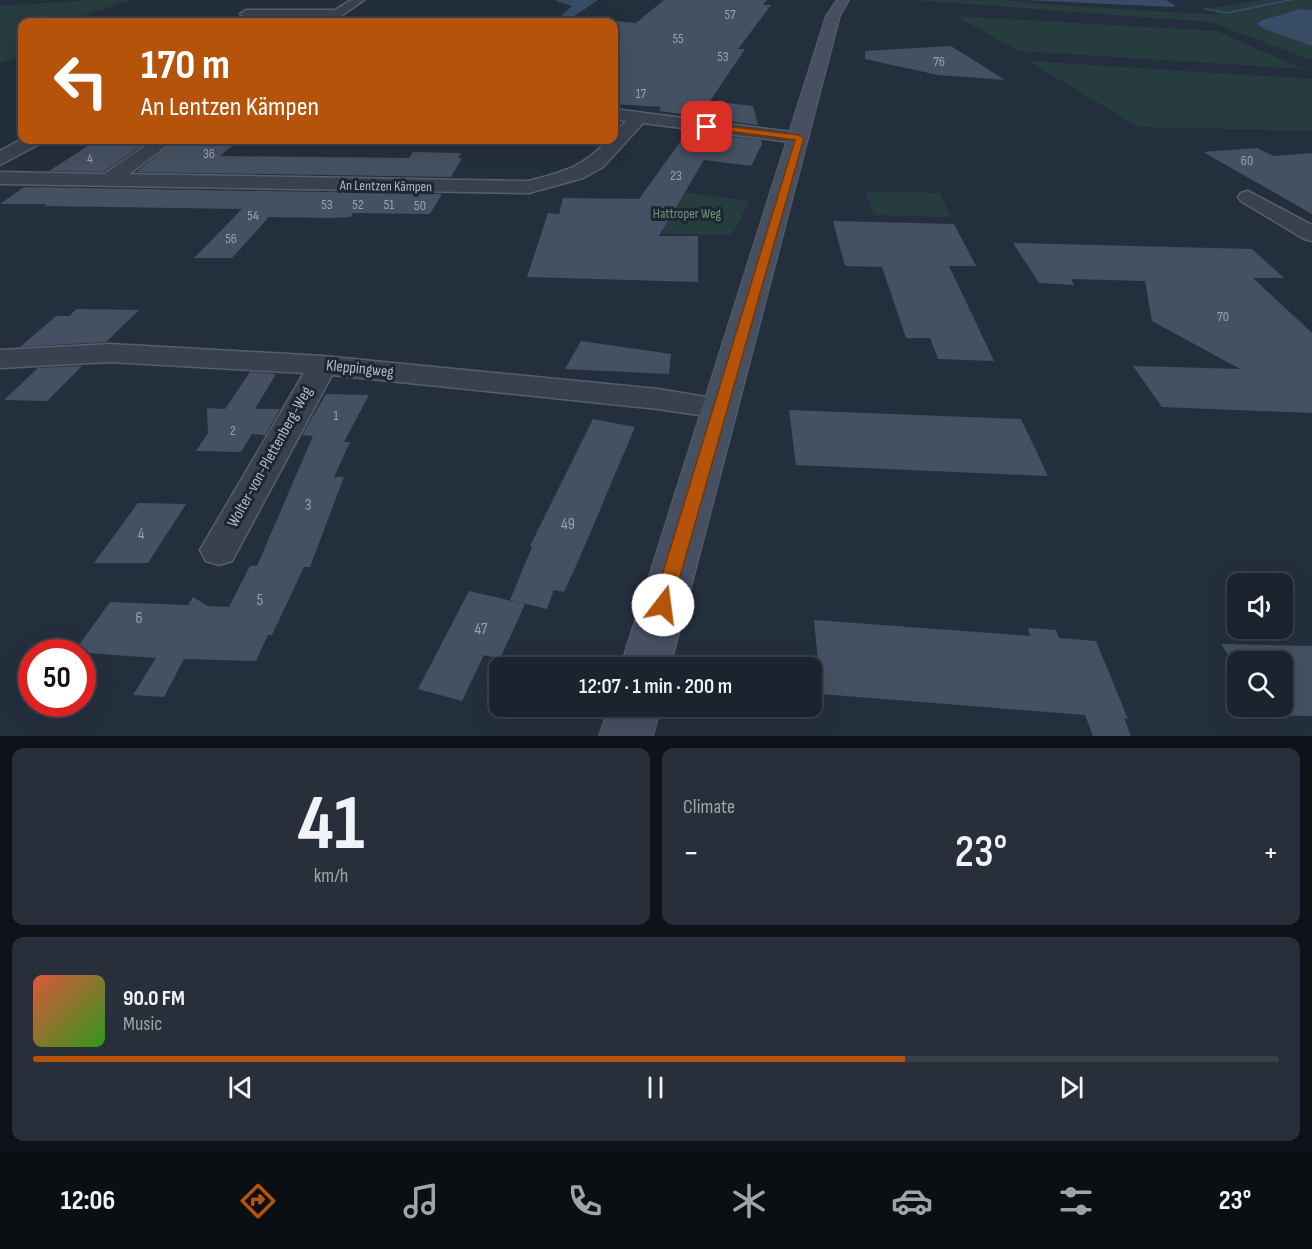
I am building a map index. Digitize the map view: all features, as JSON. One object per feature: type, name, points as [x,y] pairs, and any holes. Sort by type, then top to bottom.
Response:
[{"type":"main road","points":[[648,657],[833,16],[843,0]]},
{"type":"main road","points":[[626,736],[632,717]]},
{"type":"street","points":[[240,18],[271,0]]},
{"type":"street","points":[[338,14],[357,0]]},
{"type":"street","points":[[246,14],[362,14]]},
{"type":"street","points":[[618,115],[799,138]]},
{"type":"street","name":"An Lentzen Kämpen","points":[[618,139],[638,118]]},
{"type":"street","points":[[0,159],[26,144]]},
{"type":"street","points":[[110,179],[159,144]]},
{"type":"street","name":"An Lentzen Kämpen","points":[[0,178],[529,187],[576,174],[596,163],[614,144]]},
{"type":"street","points":[[1248,197],[1312,234]]},
{"type":"street","name":"Kleppingweg","points":[[5,363],[110,353],[323,365],[658,399],[719,408]]},
{"type":"street","name":"Wolter-von-Plettenberg-Weg","points":[[219,550],[323,365]]},
{"type":"green space","points":[[129,0],[81,17],[93,15],[92,18],[18,18],[18,58],[0,63],[0,6]]},
{"type":"green space","points":[[912,0],[1007,0],[1219,15],[1212,8],[1263,0],[1312,0],[1312,10],[1300,9],[1262,20],[1264,29],[1312,46],[1312,60],[1210,22]]},
{"type":"green space","points":[[955,16],[1216,31],[1303,69],[1019,51]]},
{"type":"green space","points":[[1028,61],[1312,79],[1312,131],[1139,127]]},
{"type":"green space","name":"Hattroper Weg","points":[[669,190],[749,201],[732,235],[662,234]]},
{"type":"green space","points":[[865,191],[939,193],[952,217],[874,215]]},
{"type":"water","points":[[554,0],[598,0],[572,18],[559,18],[572,6]]},
{"type":"water","points":[[1025,0],[1166,0],[1176,6],[1171,7]]},
{"type":"water","points":[[1300,9],[1312,10],[1312,46],[1264,29],[1257,24],[1262,20]]},
{"type":"building","points":[[664,0],[767,0],[763,5],[771,5],[738,49],[745,49],[710,101],[753,106],[758,125],[659,111],[661,107],[618,104],[618,21],[636,23]]},
{"type":"building","points":[[951,46],[1005,80],[938,75],[865,59],[865,51]]},
{"type":"building","points":[[688,131],[761,140],[762,144],[751,166],[704,160],[659,236],[698,236],[698,282],[527,277],[548,213],[559,214],[563,198],[639,199]]},
{"type":"building","points":[[91,144],[144,144],[103,172],[49,171]]},
{"type":"building","points":[[171,144],[234,144],[220,156],[409,158],[413,152],[461,153],[458,158],[462,158],[451,177],[136,172]]},
{"type":"building","points":[[1257,148],[1274,156],[1312,153],[1312,214],[1203,152]]},
{"type":"building","points":[[24,187],[442,194],[430,214],[353,213],[350,217],[331,218],[269,217],[232,258],[194,258],[242,209],[0,204]]},
{"type":"building","points":[[833,221],[954,224],[976,266],[949,266],[994,361],[938,359],[930,338],[906,338],[882,267],[845,266]]},
{"type":"building","points":[[1013,243],[1252,249],[1284,278],[1253,278],[1312,333],[1312,413],[1162,407],[1133,366],[1240,369],[1152,321],[1145,281],[1071,279],[1074,285],[1039,283]]},
{"type":"building","points":[[77,309],[139,310],[106,342],[20,347],[56,316],[69,316]]},
{"type":"building","points":[[581,341],[671,354],[669,374],[565,369]]},
{"type":"building","points":[[82,366],[47,401],[4,400],[38,368]]},
{"type":"building","points":[[250,372],[276,374],[255,409],[280,409],[265,435],[252,434],[241,452],[196,451],[208,433],[207,408],[225,409]]},
{"type":"building","points":[[326,394],[369,395],[344,442],[350,442],[334,477],[344,477],[310,567],[304,567],[272,635],[268,635],[256,661],[184,659],[164,697],[133,695],[156,658],[96,654],[96,639],[83,639],[110,602],[188,605],[193,597],[208,606],[229,607],[250,566],[257,566],[313,436],[302,435]]},
{"type":"building","points":[[789,410],[1021,419],[1048,476],[796,465]]},
{"type":"building","points":[[593,419],[635,427],[564,592],[554,590],[547,609],[510,600],[532,547],[530,546]]},
{"type":"building","points":[[138,503],[186,504],[148,563],[94,563]]},
{"type":"building","points":[[469,591],[525,604],[501,657],[484,655],[462,701],[418,689]]},
{"type":"building","points":[[814,620],[1030,636],[1028,628],[1056,630],[1059,638],[1096,641],[1128,719],[1124,718],[1131,736],[1093,736],[1085,715],[822,694],[822,657],[818,657]]},
{"type":"building","points":[[1221,644],[1312,646],[1312,716],[1293,716],[1293,651],[1227,651],[1227,653]]},
{"type":"waterway","points":[[1205,9],[1227,13],[1292,0]]},
{"type":"route","points":[[663,605],[799,138],[707,127]]}]
